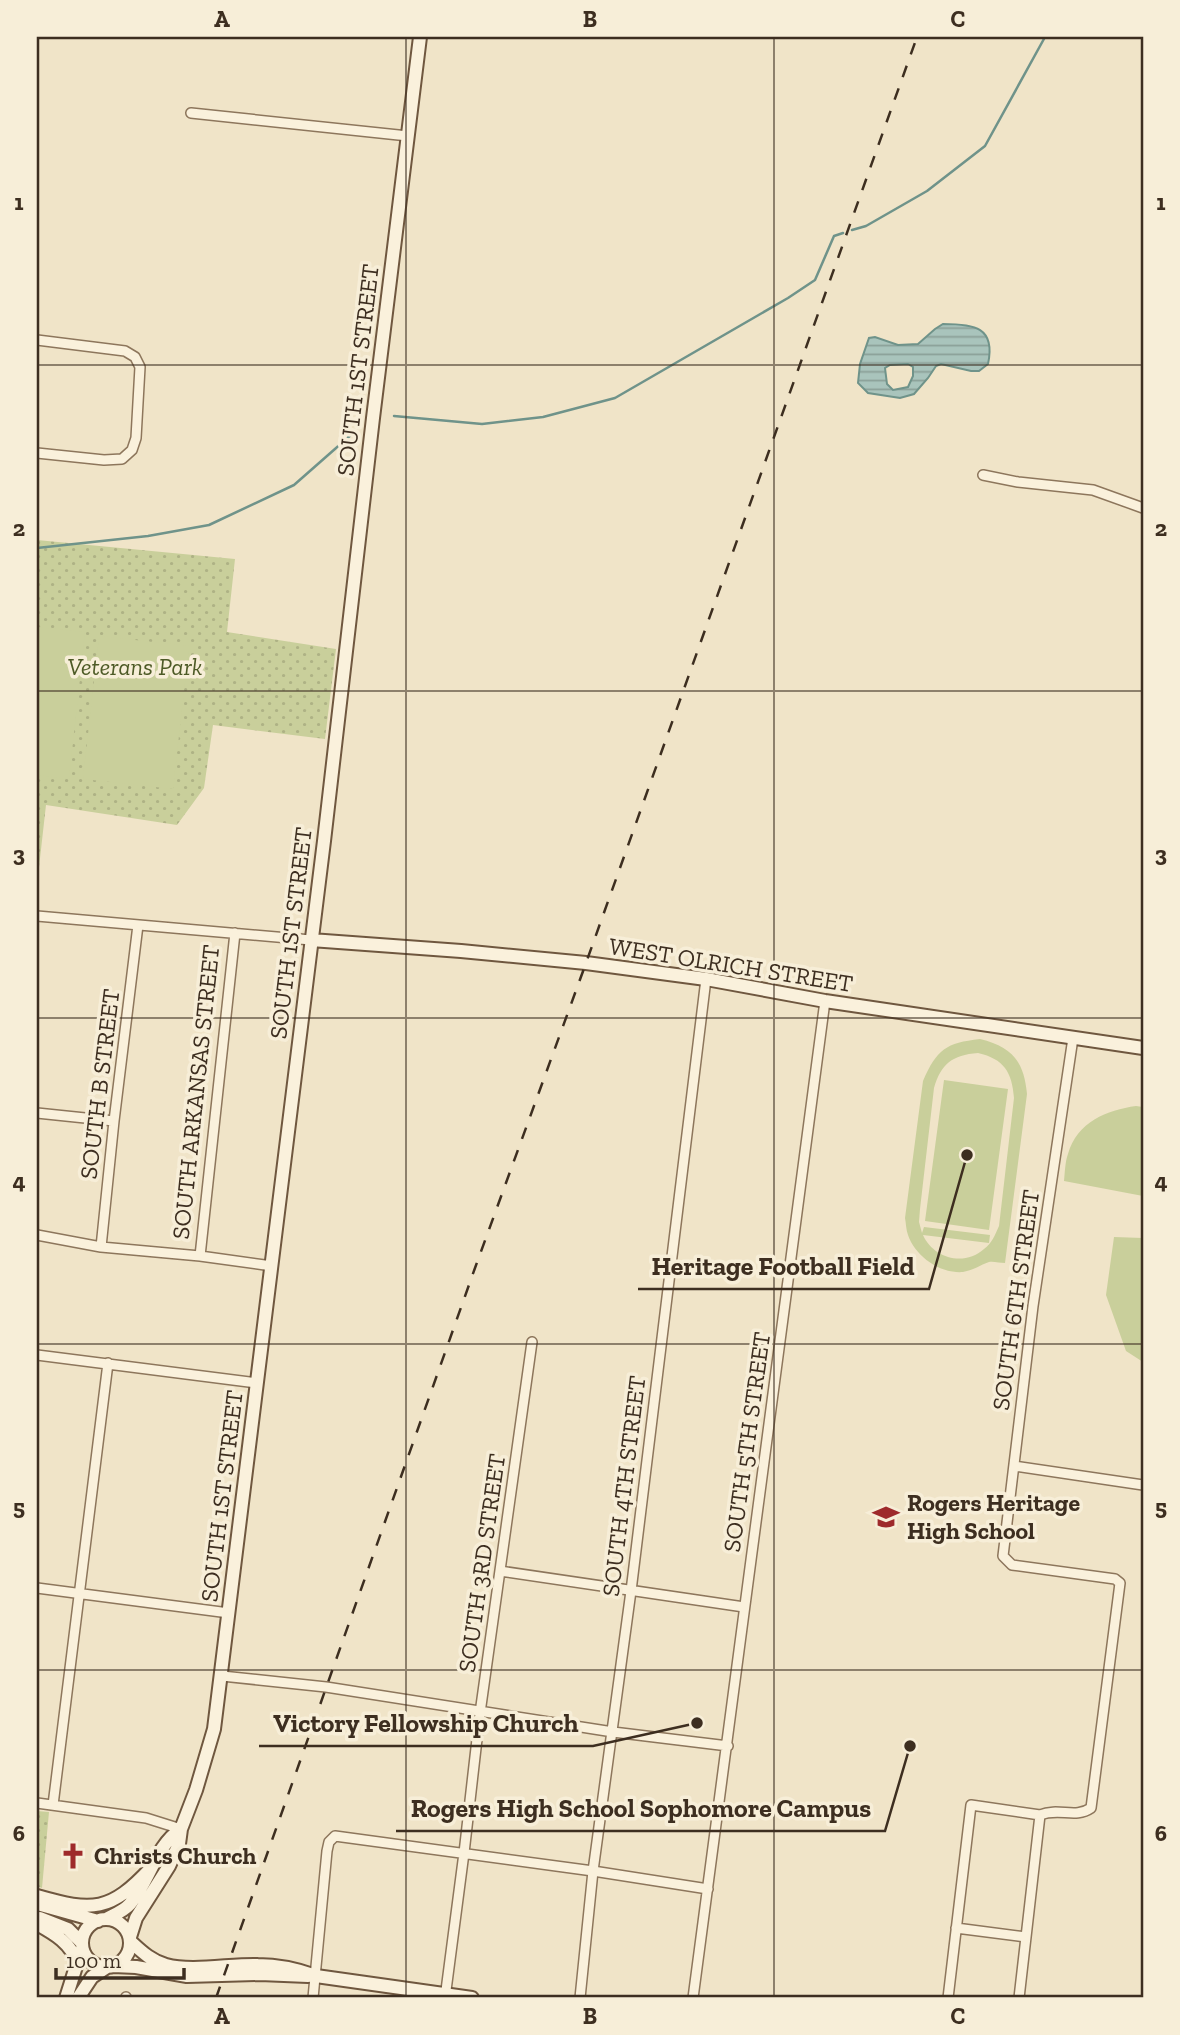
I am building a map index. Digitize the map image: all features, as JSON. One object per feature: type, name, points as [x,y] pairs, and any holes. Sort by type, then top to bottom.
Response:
[{"type":"street","name":"SOUTH 1ST STREET","points":[[130,1939],[136,1919],[169,1866],[179,1844],[181,1829],[215,1729],[420,37]]},
{"type":"street","points":[[191,113],[408,136]]},
{"type":"street","points":[[37,340],[125,351],[135,357],[140,367],[136,438],[132,450],[122,459],[104,460],[37,453]]},
{"type":"street","points":[[983,475],[1018,482],[1093,490],[1143,508]]},
{"type":"street","points":[[37,916],[311,940]]},
{"type":"street","name":"SOUTH B STREET","points":[[101,1247],[138,925]]},
{"type":"street","name":"SOUTH ARKANSAS STREET","points":[[200,1256],[235,933]]},
{"type":"street","name":"WEST OLRICH STREET","points":[[311,940],[474,952],[706,979],[825,1001],[1143,1048]]},
{"type":"street","name":"SOUTH 4TH STREET","points":[[580,1998],[593,1871],[631,1591],[706,979]]},
{"type":"street","name":"SOUTH 5TH STREET","points":[[693,1998],[825,1001]]},
{"type":"street","name":"SOUTH 6TH STREET","points":[[1041,1815],[1050,1811],[1083,1813],[1091,1808],[1120,1583],[1115,1578],[1012,1565],[1003,1556],[1033,1306],[1073,1038]]},
{"type":"street","points":[[37,1113],[114,1121]]},
{"type":"street","points":[[37,1235],[101,1247],[272,1266]]},
{"type":"street","name":"SOUTH 3RD STREET","points":[[445,1997],[480,1713],[532,1342]]},
{"type":"street","points":[[37,1354],[257,1383]]},
{"type":"street","points":[[53,1805],[108,1363]]},
{"type":"street","points":[[1014,1466],[1143,1486]]},
{"type":"street","points":[[500,1571],[744,1607]]},
{"type":"street","points":[[37,1588],[229,1613]]},
{"type":"street","points":[[222,1676],[326,1687],[480,1713],[728,1746]]},
{"type":"street","points":[[37,1803],[146,1818],[181,1829]]},
{"type":"street","points":[[948,1998],[971,1805],[1041,1815],[1019,1998]]},
{"type":"street","name":"SOUTH 1ST STREET","points":[[102,1920],[130,1905],[169,1837],[181,1829]]},
{"type":"street","points":[[313,1998],[327,1851],[329,1842],[335,1836],[708,1889]]},
{"type":"street","name":"SOUTH 1ST STREET","points":[[37,1896],[80,1906],[101,1905],[122,1895],[151,1868]]},
{"type":"street","points":[[37,1903],[118,1922],[130,1939],[152,1960],[167,1966],[258,1965],[293,1968],[316,1976]]},
{"type":"street","points":[[37,1916],[68,1929],[93,1964],[136,1967],[187,1976],[316,1976],[445,1997],[472,1998]]},
{"type":"street","points":[[66,1998],[87,1929],[102,1920]]},
{"type":"street","points":[[37,1924],[57,1935],[74,1952],[78,1964]]},
{"type":"street","points":[[956,1928],[1026,1937]]},
{"type":"street","points":[[78,1998],[92,1977],[124,1959],[130,1948],[130,1939]]},
{"type":"green space","name":"Veterans Park","points":[[37,540],[235,559],[227,632],[336,649],[325,739],[213,725],[204,788],[177,825],[46,805],[37,885]]},
{"type":"green space","points":[[37,627],[85,632],[69,779],[37,775]]},
{"type":"green space","points":[[99,636],[189,646],[173,789],[83,779]]},
{"type":"green space","points":[[980,1039],[1000,1046],[1014,1057],[1023,1073],[1027,1094],[1005,1263],[989,1262],[967,1271],[954,1272],[937,1267],[916,1250],[908,1235],[905,1218],[923,1081],[933,1062],[944,1050],[959,1043]],"holes":[[[978,1053],[1000,1063],[1009,1074],[1014,1098],[999,1226],[993,1239],[984,1249],[976,1255],[959,1259],[941,1254],[923,1235],[989,1243],[990,1235],[924,1227],[922,1233],[919,1222],[934,1088],[940,1073],[949,1062],[961,1056]]]},
{"type":"green space","points":[[944,1080],[1008,1089],[989,1230],[925,1221]]},
{"type":"green space","points":[[1136,1106],[1143,1107],[1143,1196],[1064,1181],[1067,1157],[1078,1134],[1104,1115]]},
{"type":"green space","points":[[1114,1237],[1143,1238],[1143,1362],[1126,1351],[1106,1295]]},
{"type":"green space","points":[[37,1811],[49,1812],[42,1888],[37,1886]]},
{"type":"water","points":[[943,324],[954,324],[980,330],[989,342],[988,364],[979,371],[971,371],[941,364],[936,366],[914,394],[900,398],[868,393],[858,383],[860,364],[869,338],[875,337],[898,345],[918,344]],"holes":[[[908,364],[913,367],[913,376],[908,387],[893,390],[887,384],[885,368]]]},
{"type":"waterway","points":[[852,230],[866,226],[927,191],[985,146],[1045,37]]},
{"type":"waterway","points":[[394,416],[482,424],[543,417],[615,398],[815,280],[834,236],[843,233]]},
{"type":"waterway","points":[[37,548],[148,536],[209,525],[294,485],[352,434]]},
{"type":"railway","points":[[216,1998],[917,37]]},
{"type":"place","name":"Heritage Football Field","points":[[967,1155]]},
{"type":"place","name":"Rogers Heritage High School","points":[[886,1517]]},
{"type":"place","name":"Victory Fellowship Church","points":[[697,1723]]},
{"type":"place","name":"Rogers High School Sophomore Campus","points":[[910,1746]]},
{"type":"place","name":"Christs Church","points":[[73,1856]]}]
